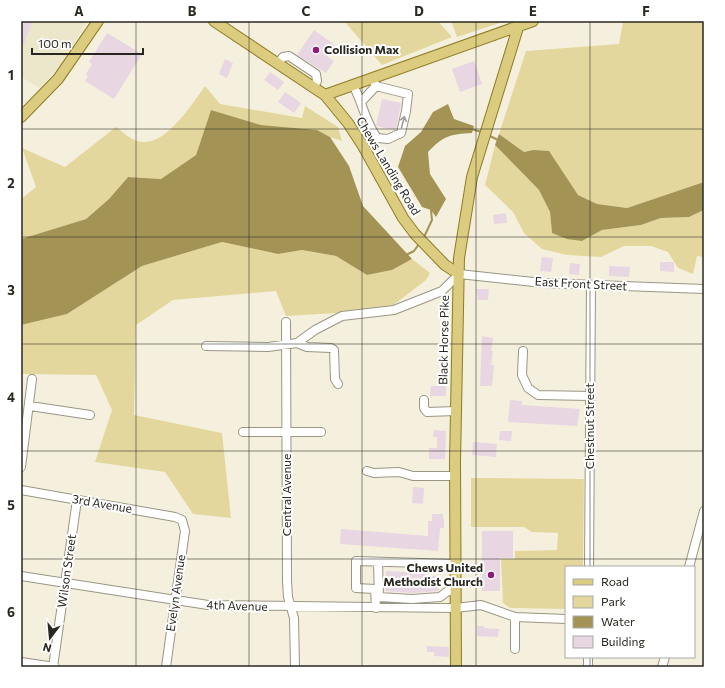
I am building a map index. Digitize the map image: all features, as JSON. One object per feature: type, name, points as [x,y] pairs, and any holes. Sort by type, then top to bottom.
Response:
[{"type":"main road","name":"Chews Landing Road","points":[[214,21],[325,96],[359,140],[403,218],[415,234],[432,252],[445,265],[458,274]]},
{"type":"main road","points":[[325,96],[353,85],[374,82],[519,23],[533,21]]},
{"type":"main road","name":"Black Horse Pike","points":[[456,667],[455,476],[458,274],[464,221],[472,177],[519,23]]},
{"type":"main road","points":[[21,117],[58,79],[94,24]]},
{"type":"street","points":[[353,85],[362,100],[368,126],[377,138],[388,139],[400,133],[406,111],[408,94],[374,82],[362,100]]},
{"type":"street","points":[[206,346],[286,346],[297,343],[315,330],[342,316],[394,310],[442,291],[458,274]]},
{"type":"street","name":"East Front Street","points":[[458,274],[543,283],[704,289]]},
{"type":"street","name":"Chestnut Street","points":[[589,566],[592,285]]},
{"type":"street","name":"Central Avenue","points":[[286,322],[288,431],[287,581],[288,597],[294,618],[295,667]]},
{"type":"street","points":[[297,343],[307,347],[332,348],[334,350],[336,380],[338,384]]},
{"type":"street","points":[[523,351],[522,375],[528,388],[538,395],[591,396]]},
{"type":"street","points":[[21,467],[30,406],[32,379]]},
{"type":"street","points":[[424,400],[424,408],[427,412],[456,411]]},
{"type":"street","points":[[30,406],[90,415]]},
{"type":"street","points":[[243,432],[321,432]]},
{"type":"street","points":[[367,471],[374,473],[399,472],[413,476],[455,476]]},
{"type":"street","name":"3rd Avenue","points":[[21,490],[175,517],[182,520]]},
{"type":"street","name":"Wilson Street","points":[[54,667],[77,500]]},
{"type":"street","points":[[689,566],[704,511]]},
{"type":"street","name":"Evelyn Avenue","points":[[166,667],[185,531],[182,520]]},
{"type":"street","points":[[455,564],[356,561],[356,588],[412,599],[440,597],[448,591],[456,591]]},
{"type":"street","points":[[376,608],[378,592],[378,562]]},
{"type":"street","name":"4th Avenue","points":[[21,576],[208,605],[376,608],[456,608],[481,605],[515,617],[565,619]]},
{"type":"street","points":[[515,617],[515,649]]},
{"type":"street","points":[[21,662],[54,667]]},
{"type":"shaded area","points":[[21,21],[88,21],[62,63],[40,88],[21,77]]},
{"type":"green space","points":[[344,21],[438,21],[452,37],[382,65]]},
{"type":"green space","points":[[451,21],[506,21],[457,37]]},
{"type":"green space","points":[[623,21],[704,21],[704,182],[627,208],[597,204],[578,195],[568,181],[533,150],[524,152],[499,134],[526,51],[619,44]]},
{"type":"green space","points":[[205,86],[220,104],[302,118],[305,106],[338,127],[342,141],[317,130],[261,125],[211,110],[196,155],[161,179],[128,177],[109,199],[86,219],[21,239],[21,199],[36,187],[22,148],[65,167],[116,127],[129,137],[139,142],[152,141],[170,130],[194,102]]},
{"type":"green space","points":[[495,145],[539,190],[550,212],[552,233],[582,241],[602,230],[641,225],[661,218],[689,217],[704,210],[704,257],[697,256],[693,274],[678,268],[668,252],[651,246],[624,246],[601,257],[567,255],[542,249],[524,233],[513,212],[485,185]]},
{"type":"green space","points":[[222,242],[278,254],[302,250],[336,256],[367,275],[392,270],[412,259],[430,273],[426,280],[387,310],[286,316],[276,291],[173,300],[136,325],[134,415],[222,433],[231,518],[193,514],[165,472],[95,462],[112,410],[96,375],[21,374],[21,325],[67,314],[142,266]]},
{"type":"green space","points":[[471,478],[584,479],[583,566],[565,566],[565,609],[510,608],[503,603],[501,559],[515,559],[515,551],[557,550],[558,533],[532,532],[524,527],[471,527]]},
{"type":"water","points":[[448,104],[454,119],[474,126],[472,133],[458,134],[447,137],[438,142],[428,152],[430,174],[446,199],[436,217],[431,210],[422,207],[398,167],[405,146],[421,132],[433,112]]},
{"type":"water","points":[[211,110],[261,125],[317,130],[330,137],[349,166],[363,206],[412,259],[392,270],[367,275],[336,256],[302,250],[278,254],[222,242],[142,266],[67,314],[21,325],[21,239],[86,219],[109,199],[128,177],[161,179],[196,155]]},
{"type":"water","points":[[499,134],[524,152],[533,150],[549,151],[578,195],[597,204],[627,208],[704,182],[704,210],[689,217],[661,218],[641,225],[602,230],[582,241],[567,239],[552,233],[550,212],[539,190],[495,145]]},
{"type":"building","points":[[21,21],[33,21],[21,51]]},
{"type":"building","name":"Collision Max","points":[[314,30],[335,45],[327,56],[334,61],[326,73],[297,55]]},
{"type":"building","points":[[107,33],[142,54],[114,99],[85,81],[88,76],[86,74],[92,64],[89,62]]},
{"type":"building","points":[[225,59],[233,63],[227,78],[219,74]]},
{"type":"building","points":[[474,61],[482,84],[460,92],[452,69]]},
{"type":"building","points":[[270,72],[284,82],[278,90],[264,80]]},
{"type":"building","points":[[285,92],[301,103],[294,113],[278,102]]},
{"type":"building","points":[[382,99],[401,103],[396,129],[394,130],[376,126]]},
{"type":"building","points":[[506,213],[507,223],[494,224],[493,215]]},
{"type":"building","points":[[542,257],[553,258],[551,272],[540,271]]},
{"type":"building","points":[[660,262],[674,262],[674,272],[660,271]]},
{"type":"building","points":[[570,263],[580,264],[579,275],[569,274]]},
{"type":"building","points":[[609,266],[630,267],[629,277],[609,276]]},
{"type":"building","points":[[476,289],[489,289],[488,300],[478,300]]},
{"type":"building","points":[[482,336],[493,338],[491,351],[493,351],[491,365],[494,365],[492,386],[480,386]]},
{"type":"building","points":[[431,386],[446,386],[446,396],[430,396]]},
{"type":"building","points":[[510,400],[522,401],[522,405],[580,409],[577,426],[508,422]]},
{"type":"building","points":[[434,430],[446,431],[445,459],[429,459],[429,448],[437,448],[437,437],[433,437]]},
{"type":"building","points":[[500,431],[512,431],[511,441],[499,440]]},
{"type":"building","points":[[473,442],[497,444],[496,457],[472,455]]},
{"type":"building","points":[[413,487],[424,488],[423,504],[412,503]]},
{"type":"building","points":[[432,514],[443,514],[444,519],[444,528],[440,528],[438,551],[340,544],[341,529],[428,536],[428,521],[432,521]]},
{"type":"building","name":"Chews United Methodist Church","points":[[482,531],[513,531],[513,558],[500,558],[500,591],[482,591]]},
{"type":"building","points":[[386,571],[425,573],[425,576],[439,576],[439,591],[412,593],[385,591]]},
{"type":"building","points":[[477,626],[499,629],[498,637],[477,636]]},
{"type":"building","points":[[427,646],[449,647],[449,657],[434,656],[434,652],[427,652]]},
{"type":"waterway","points":[[471,129],[482,132]]},
{"type":"waterway","points":[[488,135],[498,140]]},
{"type":"waterway","points":[[424,237],[432,220],[431,210]]},
{"type":"waterway","points":[[406,255],[414,251],[419,244]]},
{"type":"place","name":"Collision Max","points":[[316,50]]},
{"type":"place","name":"Chews United Methodist Church","points":[[491,575]]}]
